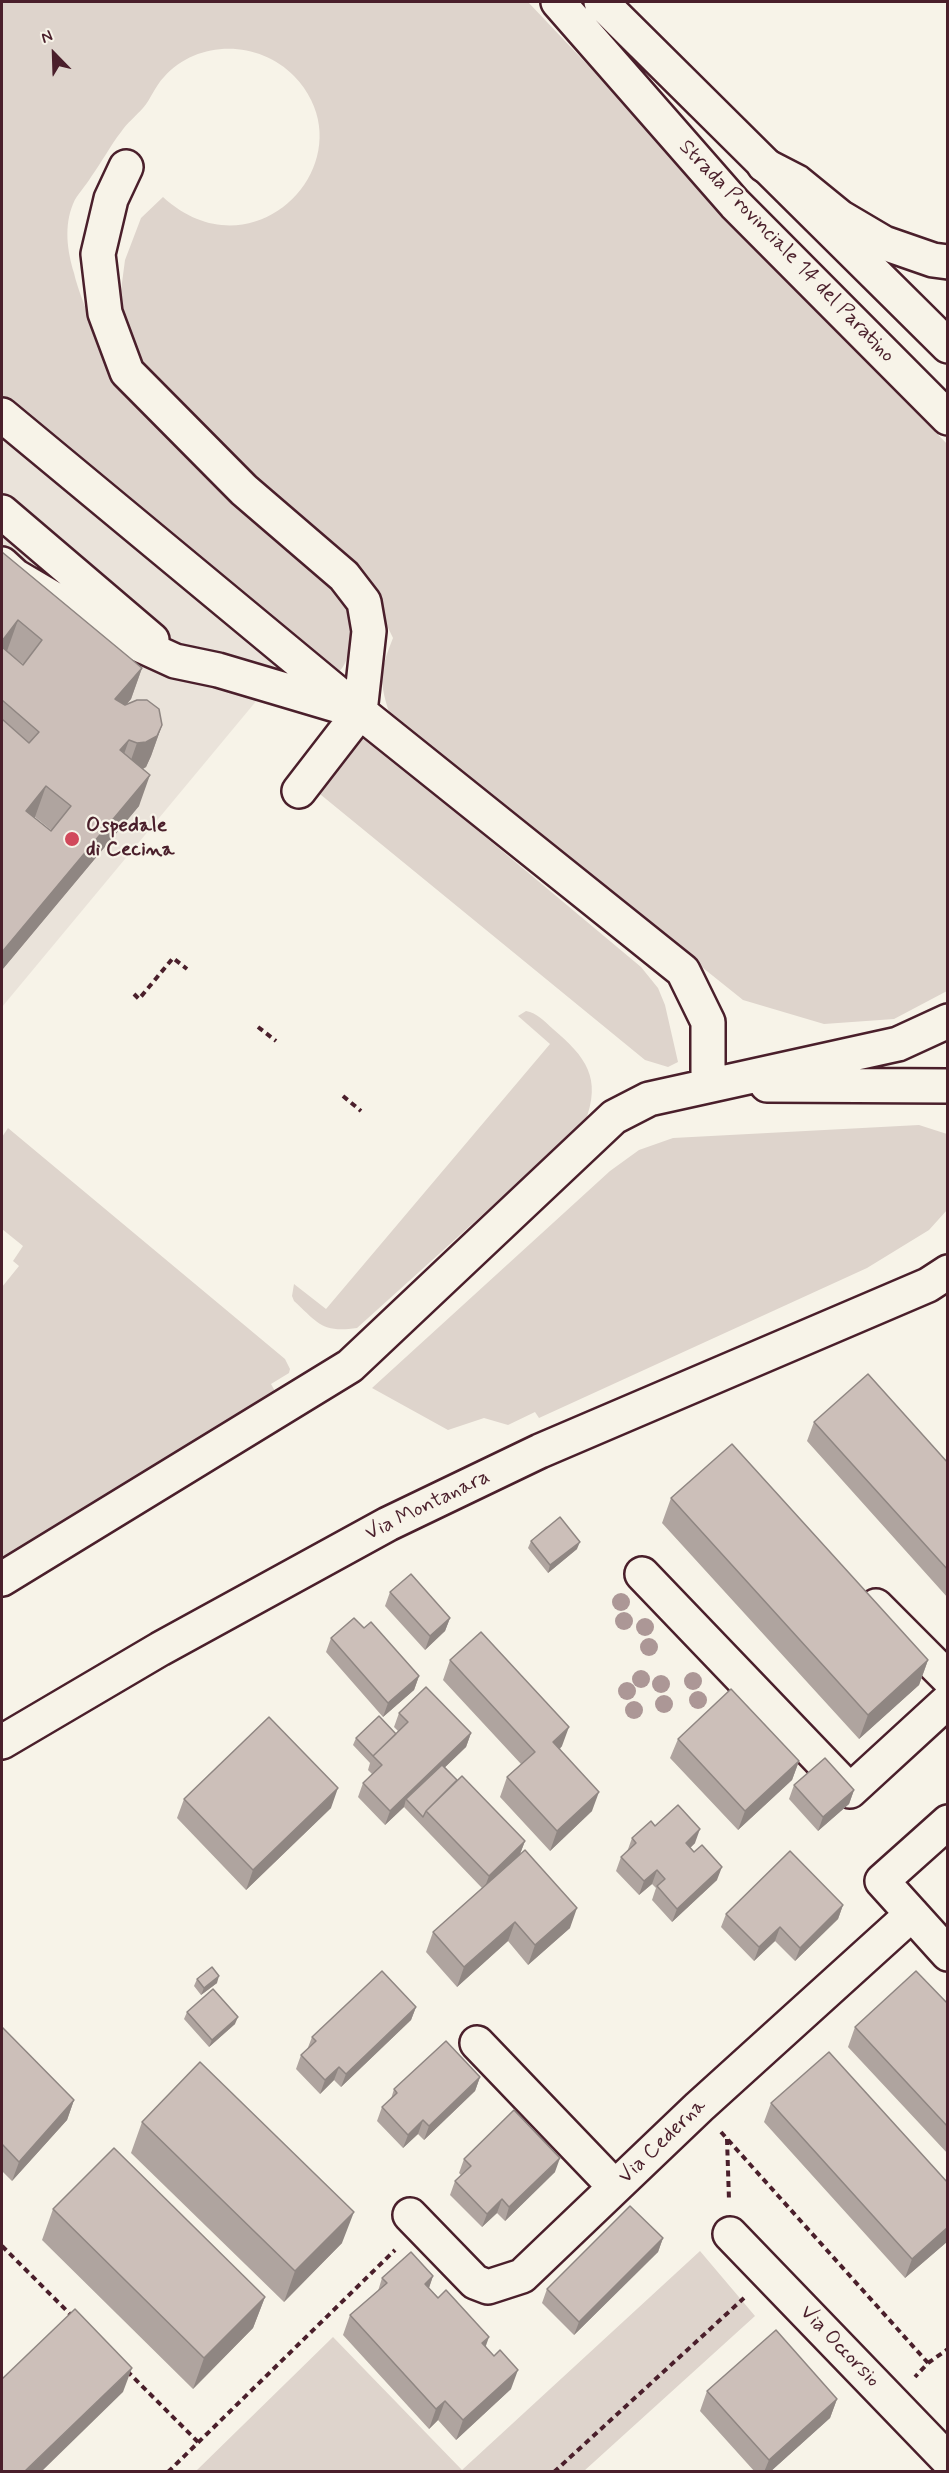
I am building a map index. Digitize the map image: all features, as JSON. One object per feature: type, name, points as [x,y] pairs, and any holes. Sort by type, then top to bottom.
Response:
[{"type":"main road","name":"Strada Provinciale 14 del Paratino","points":[[558,2],[735,204],[948,418]]},
{"type":"main road","name":"Strada Provinciale 14 del Paratino","points":[[601,2],[948,346]]},
{"type":"main road","points":[[764,165],[797,182],[840,217],[884,243],[922,257],[948,262]]},
{"type":"main road","points":[[126,167],[111,199],[98,254],[105,313],[127,372],[244,490],[344,576],[364,602],[369,631],[360,712],[299,791]]},
{"type":"main road","points":[[2,415],[360,712],[683,971],[708,1022],[708,1085]]},
{"type":"main road","points":[[2,512],[143,631],[175,662]]},
{"type":"main road","points":[[2,564],[15,576],[105,629],[175,662],[218,670],[360,712]]},
{"type":"main road","points":[[266,684],[289,654]]},
{"type":"main road","points":[[2,1578],[350,1366],[614,1117],[649,1099],[898,1044],[948,1021]]},
{"type":"main road","points":[[708,1085],[948,1086]]},
{"type":"main road","name":"Via Montanara","points":[[2,1742],[160,1649],[388,1524],[540,1451],[927,1286],[948,1272]]},
{"type":"main road","points":[[873,1309],[910,1305],[948,1288]]},
{"type":"main road","points":[[642,1574],[850,1791],[948,1701]]},
{"type":"main road","points":[[858,1587],[948,1678]]},
{"type":"main road","points":[[948,1822],[882,1881],[948,1954]]},
{"type":"main road","name":"Via Cederna","points":[[415,2220],[475,2282],[488,2287],[522,2276],[699,2107],[912,1914]]},
{"type":"main road","points":[[477,2043],[615,2187]]},
{"type":"main road","name":"Via Occorsio","points":[[730,2234],[948,2460]]},
{"type":"path","points":[[134,994],[140,999],[173,958],[187,969]]},
{"type":"path","points":[[258,1027],[276,1041]]},
{"type":"path","points":[[343,1096],[361,1111]]},
{"type":"path","points":[[699,2107],[928,2363]]},
{"type":"path","points":[[727,2138],[730,2234]]},
{"type":"path","points":[[168,2472],[415,2220]]},
{"type":"path","points":[[2,2246],[75,2319]]},
{"type":"path","points":[[554,2472],[769,2275]]},
{"type":"path","points":[[923,2385],[915,2377],[928,2363],[948,2349]]},
{"type":"path","points":[[124,2368],[198,2442]]},
{"type":"shaded area","points":[[2,2],[528,2],[947,444],[947,991],[894,1019],[824,1024],[743,1000],[391,718],[382,678],[385,660],[393,638],[367,584],[143,378],[120,339],[120,298],[125,260],[141,218],[163,197],[199,220],[234,225],[266,217],[293,199],[311,172],[320,141],[315,108],[294,76],[280,64],[246,50],[229,49],[211,50],[178,65],[161,81],[146,104],[123,129],[77,197],[68,221],[68,247],[81,295],[91,321],[100,336],[343,594],[350,607],[352,634],[348,655],[340,671],[334,674],[2,396]]},
{"type":"shaded area","name":"Ospedale di Cecina","points":[[2,432],[282,670],[2,1007]]},
{"type":"shaded area","points":[[361,733],[641,967],[658,988],[665,1005],[678,1062],[668,1067],[645,1060],[315,790]]},
{"type":"shaded area","points":[[526,1011],[540,1018],[565,1039],[588,1070],[592,1093],[585,1122],[357,1328],[336,1329],[315,1321],[294,1301],[292,1296],[294,1284],[326,1309],[550,1044],[518,1016]]},
{"type":"shaded area","points":[[919,1125],[947,1134],[947,1210],[929,1230],[867,1268],[539,1418],[535,1412],[508,1425],[484,1418],[448,1430],[372,1388],[610,1171],[639,1150],[673,1138]]},
{"type":"shaded area","points":[[8,1128],[285,1359],[290,1369],[289,1373],[271,1384],[276,1393],[2,1559],[2,1287],[19,1266],[13,1261],[23,1246],[2,1229],[2,1137]]},
{"type":"shaded area","points":[[700,2251],[755,2316],[584,2471],[196,2471],[333,2337],[462,2470]]},
{"type":"building","points":[[2,552],[142,668],[115,699],[125,705],[137,700],[147,700],[159,709],[162,725],[157,736],[146,742],[137,743],[129,740],[120,750],[150,775],[2,952],[2,719],[29,743],[39,732],[2,700],[2,647],[23,665],[42,640],[18,620],[2,641]],"holes":[[[46,786],[71,806],[51,831],[26,811]]]},
{"type":"building","points":[[868,1374],[948,1463],[948,1570],[814,1422]]},
{"type":"building","points":[[732,1444],[928,1660],[868,1715],[671,1498]]},
{"type":"building","points":[[560,1517],[580,1542],[550,1565],[531,1541]]},
{"type":"building","points":[[411,1574],[450,1618],[430,1636],[390,1592]]},
{"type":"building","points":[[354,1618],[364,1628],[371,1622],[419,1676],[388,1703],[331,1638]]},
{"type":"building","points":[[481,1632],[569,1727],[553,1742],[599,1792],[557,1831],[507,1777],[535,1752],[450,1660]]},
{"type":"building","points":[[426,1687],[471,1733],[390,1811],[363,1783],[382,1765],[373,1756],[408,1722],[399,1713]]},
{"type":"building","points":[[731,1689],[799,1761],[745,1811],[678,1739]]},
{"type":"building","points":[[379,1716],[396,1734],[373,1756],[356,1738]]},
{"type":"building","points":[[269,1717],[338,1788],[253,1870],[184,1799]]},
{"type":"building","points":[[825,1758],[854,1790],[823,1817],[794,1785]]},
{"type":"building","points":[[442,1765],[457,1780],[426,1811],[423,1817],[406,1799]]},
{"type":"building","points":[[462,1776],[525,1841],[489,1876],[426,1811]]},
{"type":"building","points":[[678,1805],[700,1829],[686,1843],[694,1852],[702,1845],[722,1867],[677,1909],[657,1886],[665,1879],[657,1870],[644,1881],[621,1857],[636,1843],[632,1838],[651,1821],[655,1826]]},
{"type":"building","points":[[525,1850],[577,1908],[535,1945],[515,1922],[464,1967],[433,1932]]},
{"type":"building","points":[[790,1851],[843,1905],[800,1948],[780,1927],[759,1947],[726,1914]]},
{"type":"building","points":[[212,1967],[219,1976],[204,1988],[197,1979]]},
{"type":"building","points":[[382,1971],[416,2007],[346,2074],[339,2067],[325,2080],[301,2055],[316,2041],[312,2037]]},
{"type":"building","points":[[916,1971],[948,2004],[948,2127],[855,2027]]},
{"type":"building","points":[[213,1989],[238,2017],[212,2040],[187,2012]]},
{"type":"building","points":[[2,2027],[74,2100],[19,2162],[2,2144]]},
{"type":"building","points":[[446,2041],[480,2077],[429,2126],[423,2120],[408,2135],[382,2107],[397,2093],[394,2089]]},
{"type":"building","points":[[829,2052],[948,2183],[948,2227],[912,2259],[771,2103]]},
{"type":"building","points":[[200,2062],[354,2212],[295,2271],[142,2122]]},
{"type":"building","points":[[514,2110],[560,2158],[509,2207],[502,2199],[487,2214],[455,2181],[471,2166],[464,2159]]},
{"type":"building","points":[[114,2148],[265,2297],[204,2358],[53,2209]]},
{"type":"building","points":[[630,2206],[663,2238],[579,2322],[547,2289]]},
{"type":"building","points":[[411,2252],[433,2276],[425,2284],[438,2298],[446,2290],[489,2337],[482,2343],[494,2356],[500,2350],[518,2370],[463,2420],[445,2401],[436,2409],[350,2315],[387,2283],[382,2278]]},
{"type":"building","points":[[75,2309],[132,2368],[24,2472],[2,2472],[2,2379]]},
{"type":"building","points":[[776,2330],[837,2399],[769,2460],[707,2391]]},
{"type":"place","name":"Ospedale di Cecina","points":[[72,839]]}]
